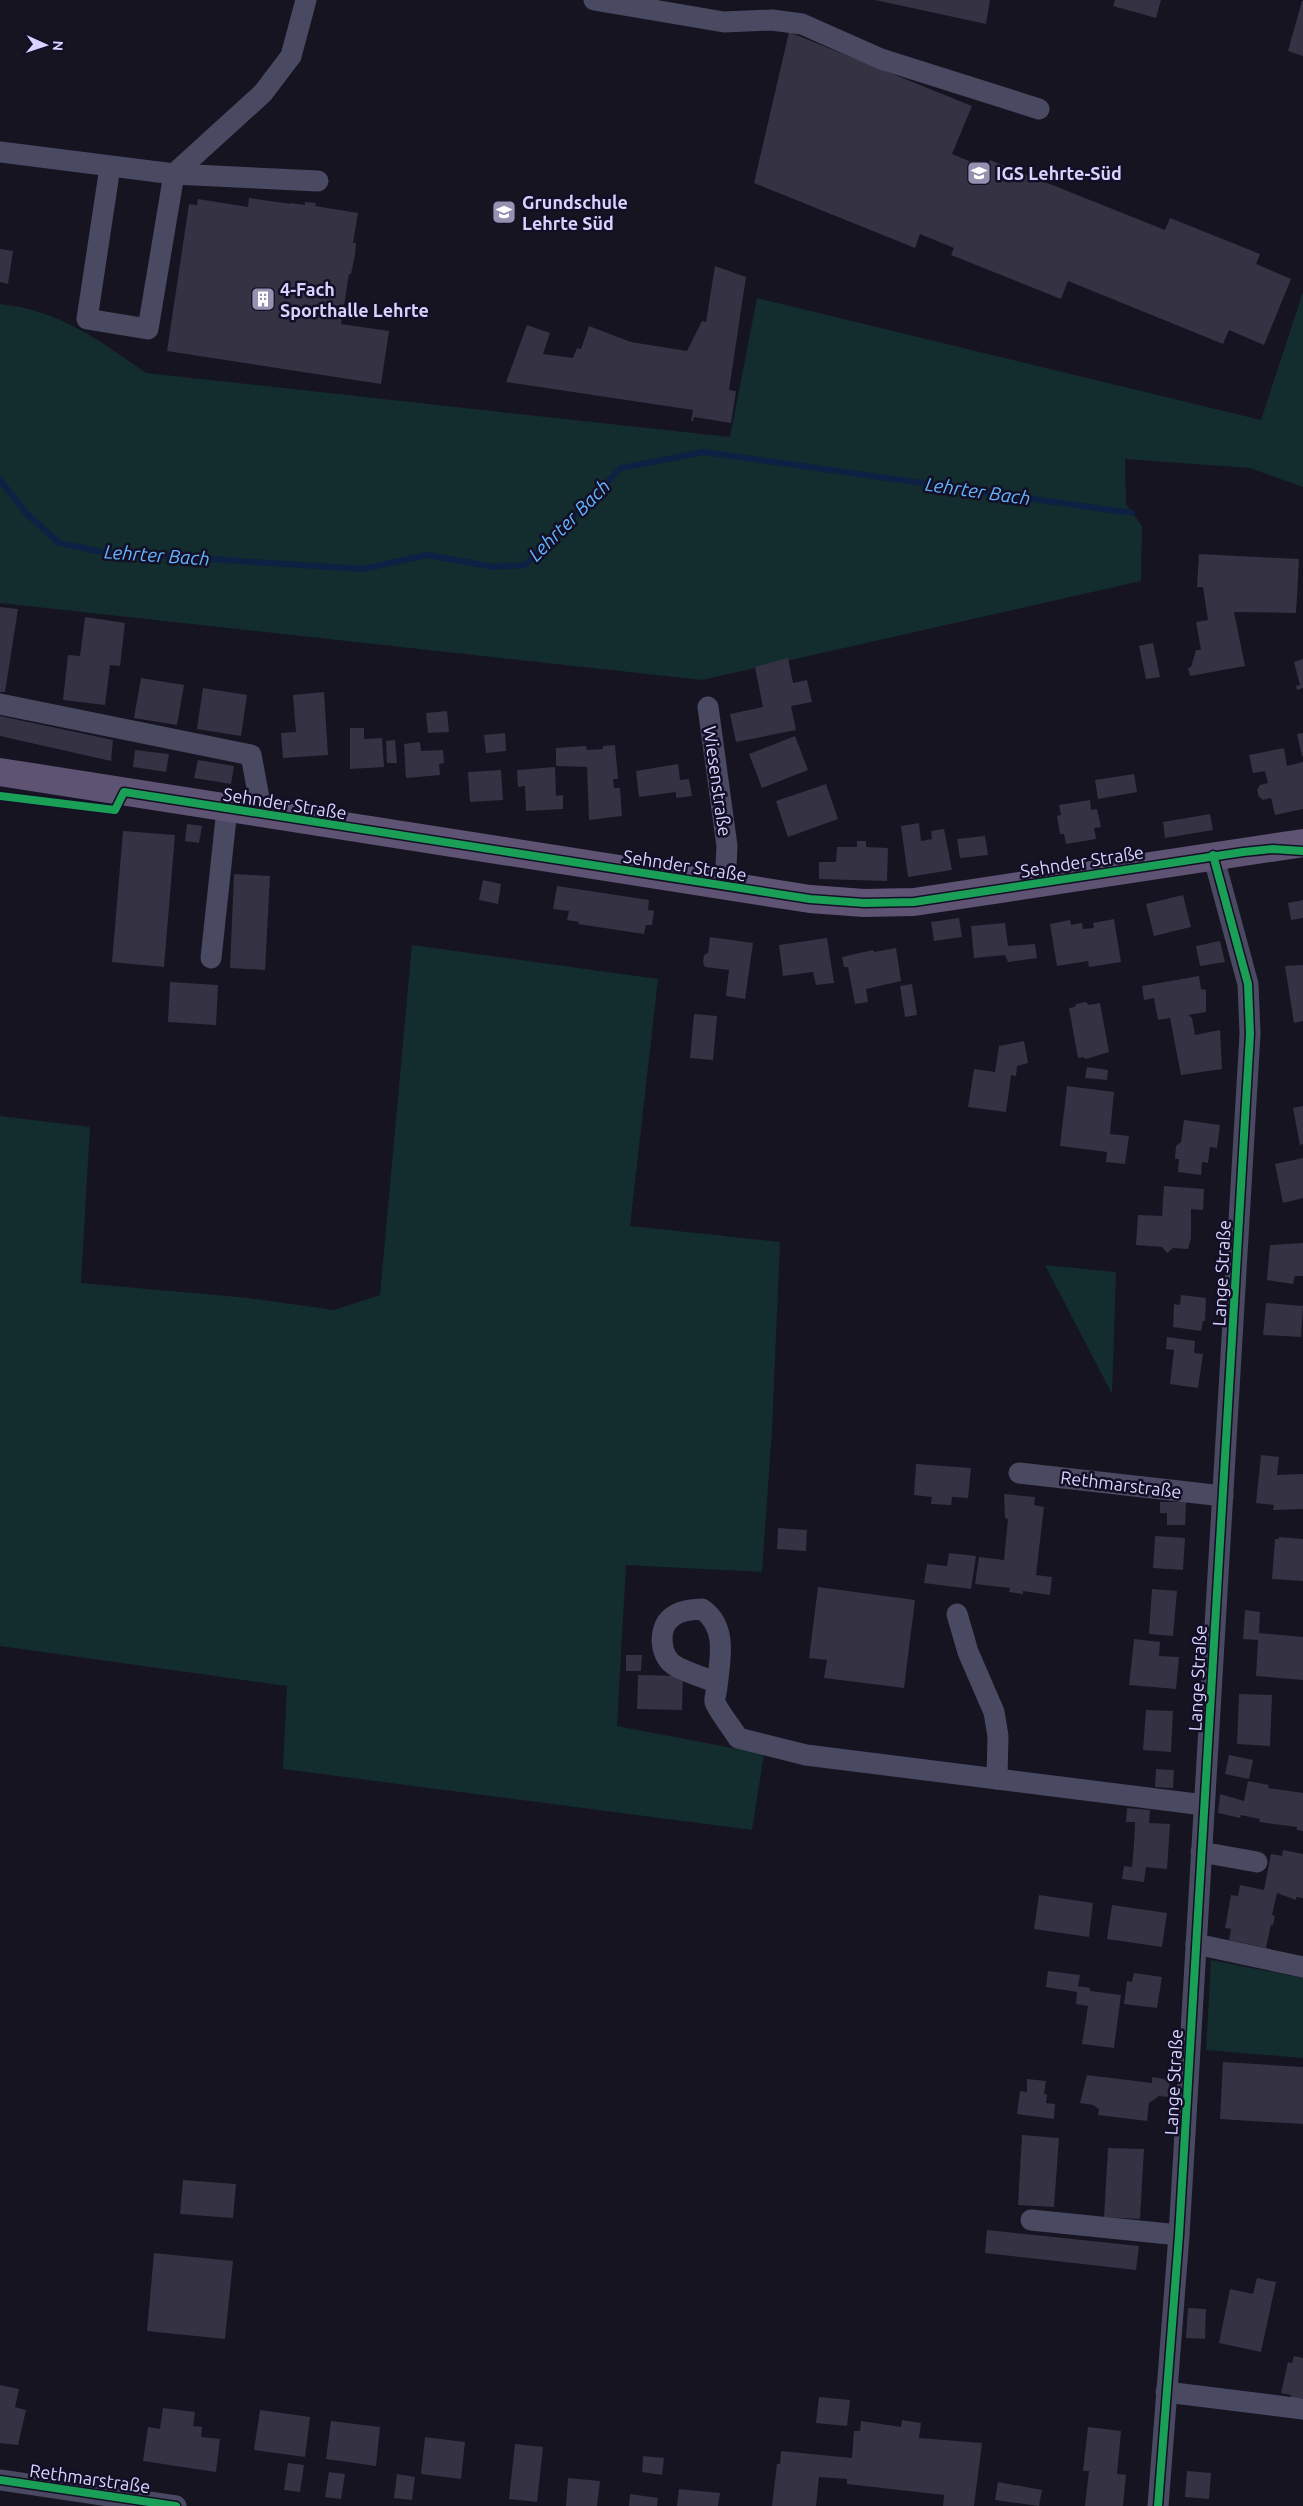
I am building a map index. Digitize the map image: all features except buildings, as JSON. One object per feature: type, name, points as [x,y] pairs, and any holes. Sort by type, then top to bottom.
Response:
[{"type":"main road","name":"Sehnder Straße","points":[[0,772],[810,900],[864,903],[914,902],[1213,855],[1273,849],[1303,851]]},
{"type":"main road","name":"Sehnder Straße","points":[[1243,852],[1303,843]]},
{"type":"street","points":[[110,168],[87,319],[148,328],[174,174],[263,93],[291,56],[306,0]]},
{"type":"street","points":[[594,0],[724,22],[772,20],[802,24],[881,59],[1039,109]]},
{"type":"street","points":[[0,152],[110,168],[174,174],[318,181]]},
{"type":"street","name":"Sehnder Straße","points":[[0,704],[251,755],[262,814]]},
{"type":"street","name":"Wiesenstraße","points":[[708,707],[727,846],[725,886]]},
{"type":"street","points":[[211,958],[227,809]]},
{"type":"street","name":"Lange Straße","points":[[1158,2506],[1179,2235],[1250,1008],[1248,984],[1213,855]]},
{"type":"street","name":"Rethmarstraße","points":[[1019,1472],[1223,1496]]},
{"type":"street","points":[[957,1614],[968,1652],[994,1712],[998,1736],[997,1779]]},
{"type":"street","points":[[717,1683],[715,1702],[738,1738],[806,1755],[1204,1805]]},
{"type":"street","points":[[1201,1852],[1257,1862]]},
{"type":"street","points":[[1196,1944],[1303,1967]]},
{"type":"street","points":[[1031,2220],[1179,2235]]},
{"type":"street","points":[[1166,2392],[1303,2409]]},
{"type":"street","name":"Rethmarstraße","points":[[0,2480],[176,2506]]},
{"type":"green space","points":[[1303,292],[1303,487],[1250,468],[1125,459],[1126,504],[1142,526],[1141,581],[702,680],[0,603],[0,304],[21,307],[41,313],[78,328],[146,373],[730,437],[757,298],[1261,420]]},
{"type":"green space","points":[[412,945],[658,979],[630,1226],[780,1242],[772,1430],[762,1572],[626,1565],[617,1726],[764,1754],[752,1830],[283,1769],[287,1686],[0,1646],[0,1116],[90,1127],[81,1283],[249,1298],[334,1310],[380,1295]]},
{"type":"green space","points":[[1045,1265],[1116,1272],[1112,1394]]},
{"type":"green space","points":[[1211,1960],[1303,1978],[1303,2058],[1206,2050]]},
{"type":"waterway","name":"Lehrter Bach","points":[[0,480],[27,514],[59,543],[102,552],[363,569],[427,555],[494,567],[525,565],[621,468],[704,452],[1132,513]]},
{"type":"cycle path","points":[[0,796],[115,810],[124,792],[810,899],[864,903],[914,902],[1243,852],[1273,849],[1303,851]]},
{"type":"cycle path","points":[[1158,2506],[1179,2235],[1250,1034],[1248,984],[1213,855]]},
{"type":"cycle path","points":[[0,2480],[176,2506]]},
{"type":"place","name":"IGS Lehrte-Süd","points":[[979,173]]},
{"type":"place","name":"Grundschule Lehrte Süd","points":[[504,212]]},
{"type":"place","name":"4-Fach Sporthalle Lehrte","points":[[263,299]]}]
